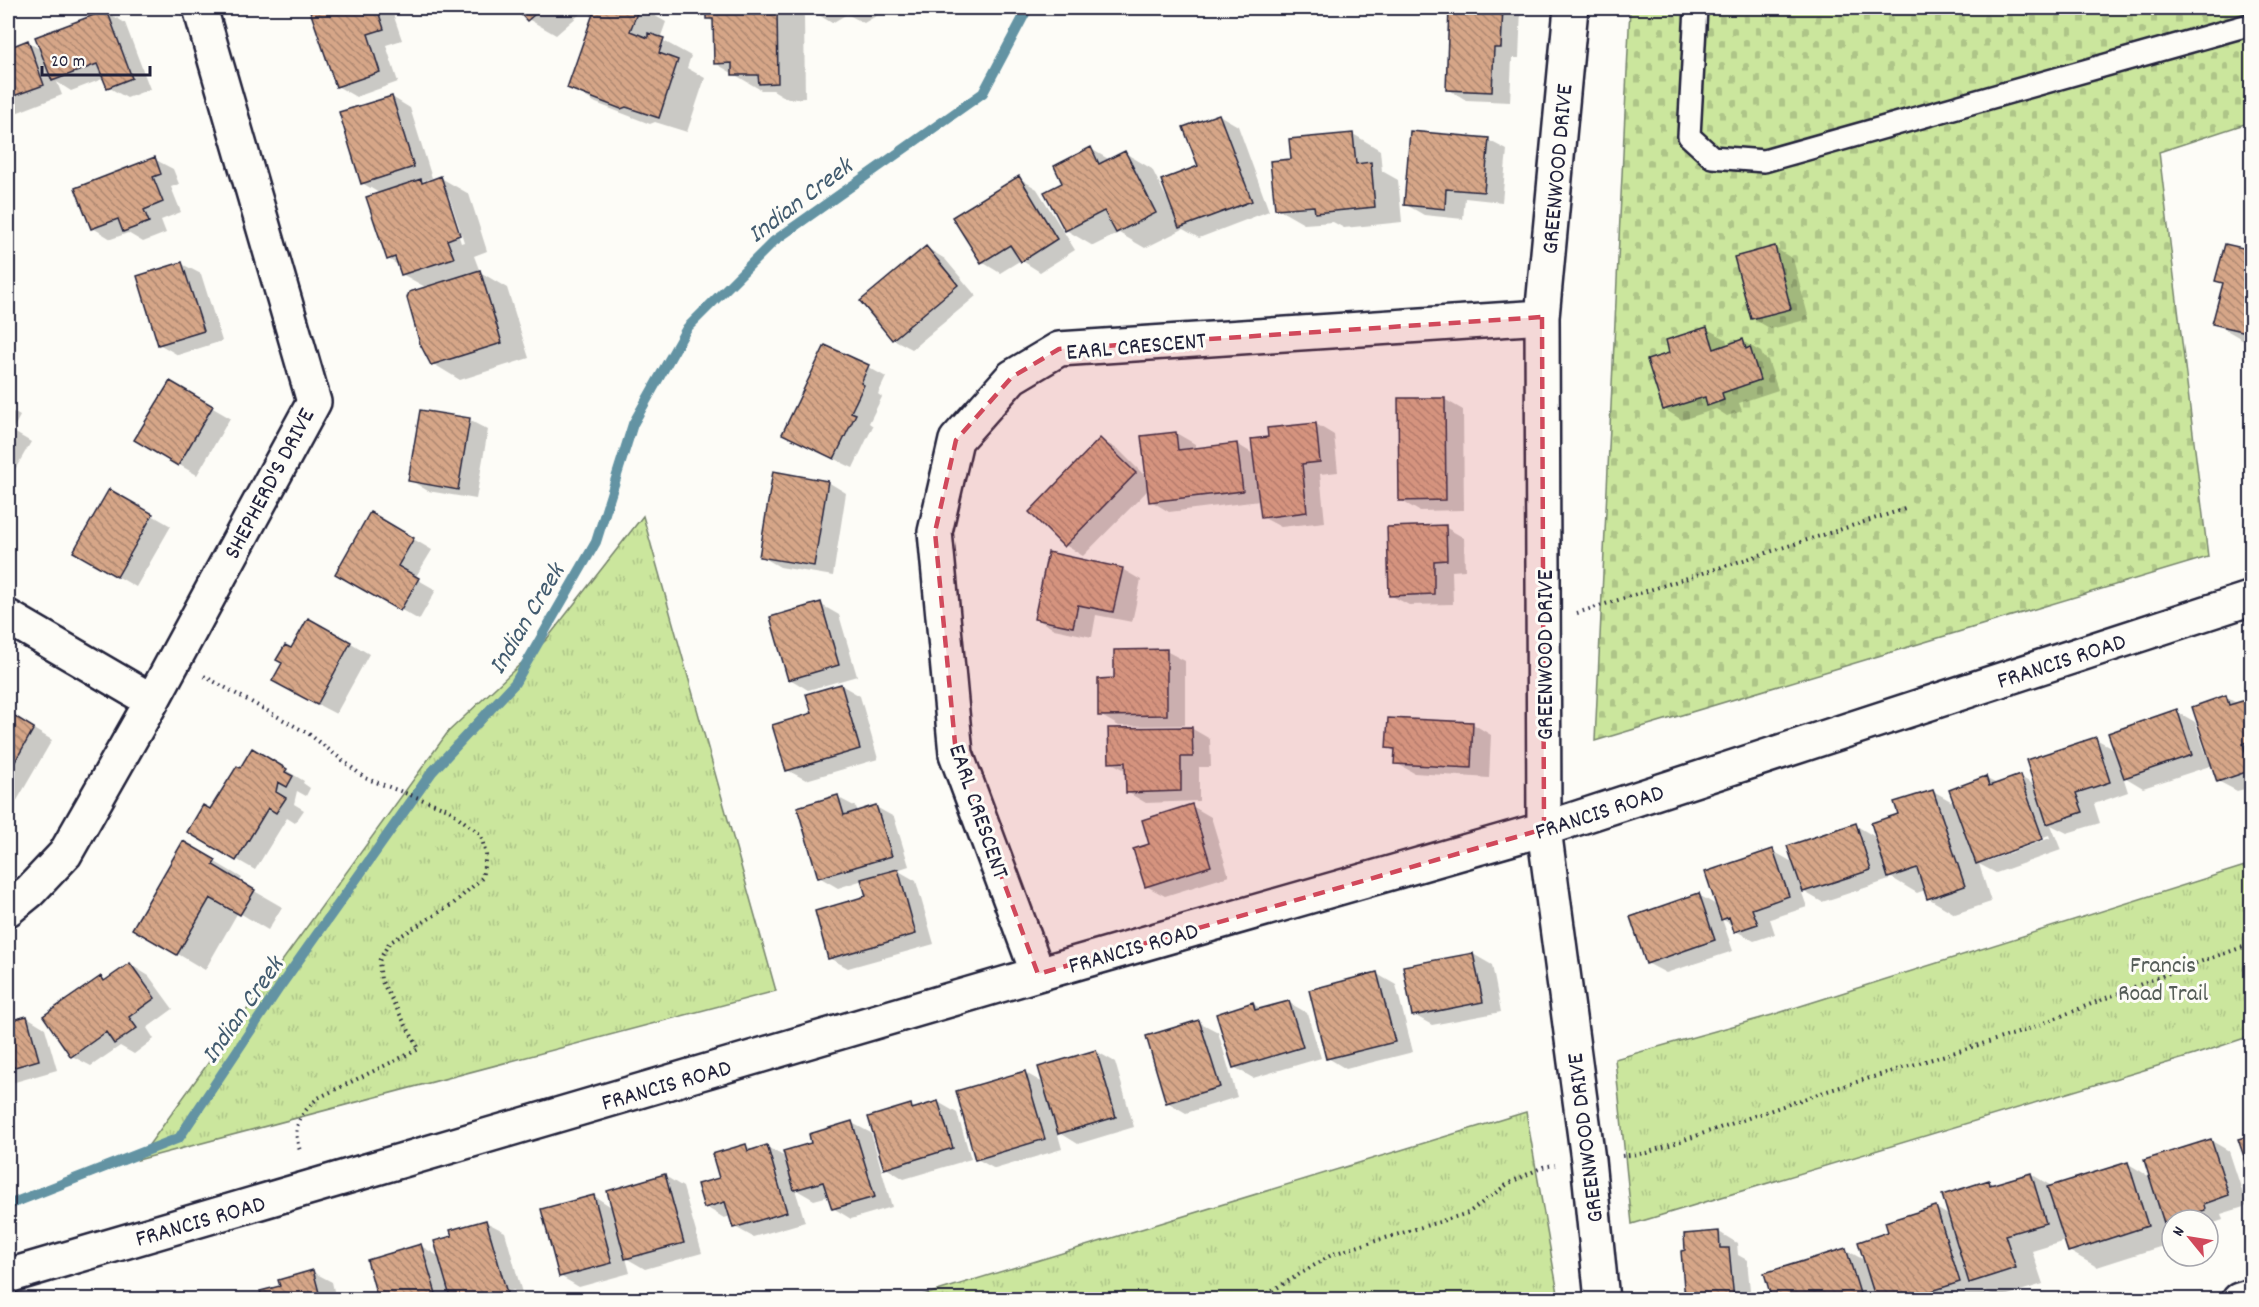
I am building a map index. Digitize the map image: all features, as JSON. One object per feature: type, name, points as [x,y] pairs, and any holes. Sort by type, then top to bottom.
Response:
[{"type":"street","name":"SHEPHERD'S DRIVE","points":[[8,909],[30,891],[65,854],[152,701],[314,402],[200,8]]},
{"type":"street","name":"GREENWOOD DRIVE","points":[[1571,8],[1542,317],[1544,829],[1588,1160],[1602,1299]]},
{"type":"street","name":"EARL CRESCENT","points":[[1038,974],[956,754],[934,532],[956,440],[1012,376],[1059,349],[1542,317]]},
{"type":"street","name":"FRANCIS ROAD","points":[[8,1276],[1038,974],[1544,829],[2252,598]]},
{"type":"street","points":[[8,617],[152,701]]},
{"type":"street","points":[[2239,1299],[2252,1296]]},
{"type":"lane","points":[[1696,8],[1689,136],[1712,157],[1764,161],[2252,24]]},
{"type":"path","points":[[1543,624],[1908,508]]},
{"type":"path","points":[[174,659],[309,734],[365,778],[448,809],[481,835],[486,855],[482,878],[453,904],[389,944],[379,961],[381,980],[419,1049],[318,1098],[304,1111],[297,1126],[296,1140],[314,1188]]},
{"type":"path","points":[[1257,1299],[1333,1254],[1468,1213],[1509,1183],[1543,1167],[1646,1153],[1824,1092],[2021,1032],[2179,969],[2252,944]]},
{"type":"highlighted area","points":[[1542,317],[1544,829],[1038,974],[956,754],[935,532],[956,440],[1012,377],[1059,349]]},
{"type":"green space","points":[[1630,8],[2251,8],[2251,122],[2159,152],[2208,557],[1595,741]]},
{"type":"green space","points":[[643,516],[776,991],[138,1160],[448,732],[546,640]]},
{"type":"green space","name":"Francis Road Trail","points":[[2251,864],[2251,1036],[1632,1224],[1615,1059],[1772,1015]]},
{"type":"green space","points":[[1526,1112],[1559,1299],[911,1299]]},
{"type":"building","points":[[309,8],[377,8],[384,29],[368,34],[380,72],[336,87]]},
{"type":"building","points":[[515,8],[542,8],[527,21]]},
{"type":"building","points":[[595,8],[639,8],[630,31],[648,38],[648,33],[664,38],[659,53],[678,60],[659,118],[626,107],[621,109],[567,88]]},
{"type":"building","points":[[706,8],[777,8],[778,83],[759,84],[758,75],[732,75],[732,63],[714,64],[713,19],[706,19]]},
{"type":"building","points":[[1449,8],[1503,8],[1501,48],[1494,48],[1492,92],[1446,90]]},
{"type":"building","points":[[107,10],[132,78],[107,88],[97,64],[52,81],[35,37]]},
{"type":"building","points":[[28,40],[44,85],[8,98],[8,48]]},
{"type":"building","points":[[392,96],[414,167],[361,184],[339,112]]},
{"type":"building","points":[[1219,114],[1252,201],[1179,228],[1161,180],[1198,166],[1183,127]]},
{"type":"building","points":[[1410,131],[1489,138],[1484,192],[1446,189],[1445,209],[1404,205]]},
{"type":"building","points":[[1353,133],[1356,164],[1371,162],[1375,207],[1315,213],[1314,206],[1275,209],[1270,161],[1291,159],[1289,139]]},
{"type":"building","points":[[1091,147],[1099,164],[1125,151],[1156,213],[1116,233],[1104,211],[1065,231],[1044,192],[1062,183],[1054,166]]},
{"type":"building","points":[[155,157],[161,174],[153,177],[163,202],[144,210],[149,222],[123,232],[118,219],[91,229],[75,188]]},
{"type":"building","points":[[441,176],[460,235],[447,240],[454,258],[401,275],[395,257],[387,260],[366,197],[421,179],[422,183]]},
{"type":"building","points":[[1019,176],[1057,239],[1021,262],[1010,245],[981,263],[952,217]]},
{"type":"building","points":[[2225,244],[2252,250],[2251,333],[2212,324],[2223,283],[2215,281]]},
{"type":"building","points":[[926,246],[958,285],[892,340],[860,301]]},
{"type":"building","points":[[1775,246],[1791,309],[1751,319],[1734,257]]},
{"type":"building","points":[[182,262],[204,331],[158,345],[137,276]]},
{"type":"building","points":[[480,270],[502,343],[431,365],[420,344],[407,298],[409,292]]},
{"type":"building","points":[[1707,327],[1714,349],[1743,339],[1746,349],[1750,347],[1760,380],[1722,393],[1724,400],[1707,406],[1705,397],[1663,410],[1647,360],[1669,353],[1666,340]]},
{"type":"building","points":[[825,345],[869,365],[861,383],[864,385],[851,412],[856,414],[834,459],[782,434]]},
{"type":"building","points":[[170,381],[213,406],[178,466],[134,440]]},
{"type":"building","points":[[1398,398],[1445,398],[1446,500],[1399,501]]},
{"type":"building","points":[[420,410],[470,418],[458,490],[408,481]]},
{"type":"building","points":[[1316,423],[1320,462],[1302,464],[1307,512],[1261,518],[1251,439],[1268,437],[1267,428]]},
{"type":"building","points":[[1176,432],[1178,450],[1237,443],[1243,491],[1149,502],[1141,436]]},
{"type":"building","points":[[1100,438],[1136,473],[1064,547],[1029,512]]},
{"type":"building","points":[[773,471],[828,481],[814,566],[759,557]]},
{"type":"building","points":[[109,489],[153,514],[117,577],[73,552]]},
{"type":"building","points":[[370,512],[414,538],[398,566],[419,578],[400,611],[335,574]]},
{"type":"building","points":[[1446,525],[1447,560],[1434,561],[1434,594],[1389,596],[1387,527]]},
{"type":"building","points":[[1048,552],[1123,568],[1113,612],[1078,605],[1073,627],[1034,619]]},
{"type":"building","points":[[821,602],[839,665],[788,680],[770,617]]},
{"type":"building","points":[[308,618],[351,642],[317,705],[272,681],[282,663],[276,660],[285,645],[291,648]]},
{"type":"building","points":[[1167,649],[1167,715],[1098,716],[1098,679],[1114,678],[1114,650]]},
{"type":"building","points":[[841,684],[860,749],[786,771],[772,725],[812,713],[806,694]]},
{"type":"building","points":[[2226,695],[2229,705],[2252,698],[2252,741],[2243,744],[2252,770],[2217,782],[2192,707]]},
{"type":"building","points":[[2177,709],[2192,755],[2124,778],[2108,733]]},
{"type":"building","points":[[8,712],[34,728],[8,774]]},
{"type":"building","points":[[1388,718],[1473,722],[1471,768],[1394,764],[1395,749],[1386,748]]},
{"type":"building","points":[[1192,727],[1193,757],[1181,757],[1181,791],[1126,793],[1125,762],[1109,763],[1108,728]]},
{"type":"building","points":[[2096,737],[2110,782],[2076,793],[2083,812],[2047,824],[2026,760]]},
{"type":"building","points":[[252,748],[287,769],[285,772],[293,776],[287,787],[278,782],[276,792],[286,798],[276,813],[268,808],[236,861],[187,832],[203,805],[210,809],[237,766],[240,768]]},
{"type":"building","points":[[2020,775],[2043,839],[1976,864],[1949,790],[1986,776],[1989,786]]},
{"type":"building","points":[[1933,790],[1965,886],[1927,899],[1917,868],[1888,878],[1871,823],[1898,814],[1894,802]]},
{"type":"building","points":[[838,795],[844,815],[876,805],[892,856],[818,878],[797,807]]},
{"type":"building","points":[[1192,804],[1211,866],[1145,887],[1133,849],[1149,844],[1142,820]]},
{"type":"building","points":[[1856,823],[1871,870],[1803,892],[1787,846]]},
{"type":"building","points":[[183,841],[216,860],[213,865],[255,890],[240,915],[210,898],[177,955],[132,929]]},
{"type":"building","points":[[1773,849],[1789,896],[1752,909],[1758,924],[1734,932],[1729,917],[1721,920],[1705,872]]},
{"type":"building","points":[[898,869],[916,934],[828,959],[815,911],[866,896],[861,879]]},
{"type":"building","points":[[1699,893],[1715,940],[1646,964],[1630,917]]},
{"type":"building","points":[[1473,953],[1483,1002],[1412,1016],[1403,966]]},
{"type":"building","points":[[130,963],[155,998],[129,1017],[137,1028],[114,1044],[106,1032],[71,1057],[43,1016],[101,976],[104,981]]},
{"type":"building","points":[[1377,972],[1395,1042],[1326,1059],[1309,990]]},
{"type":"building","points":[[1289,1001],[1303,1047],[1233,1068],[1216,1014],[1253,1002],[1255,1010]]},
{"type":"building","points":[[27,1016],[39,1060],[8,1069],[8,1021]]},
{"type":"building","points":[[1199,1020],[1220,1087],[1166,1103],[1146,1036]]},
{"type":"building","points":[[1096,1050],[1116,1117],[1058,1134],[1038,1067]]},
{"type":"building","points":[[1025,1071],[1045,1139],[975,1160],[956,1091]]},
{"type":"building","points":[[938,1101],[953,1148],[884,1169],[868,1117],[911,1104],[912,1109]]},
{"type":"building","points":[[852,1121],[875,1197],[832,1209],[823,1182],[794,1190],[783,1151],[811,1143],[809,1134]]},
{"type":"building","points":[[2252,1135],[2252,1180],[2238,1139]]},
{"type":"building","points":[[2211,1139],[2229,1195],[2204,1204],[2205,1208],[2160,1208],[2160,1210],[2144,1160]]},
{"type":"building","points":[[746,1144],[748,1151],[767,1145],[787,1212],[733,1228],[725,1202],[704,1208],[697,1184],[719,1178],[712,1154]]},
{"type":"building","points":[[2128,1162],[2148,1226],[2068,1252],[2047,1187]]},
{"type":"building","points":[[2031,1173],[2046,1223],[2005,1235],[2016,1268],[1969,1283],[1942,1195],[1989,1180],[1990,1185]]},
{"type":"building","points":[[665,1174],[684,1243],[625,1259],[607,1191]]},
{"type":"building","points":[[594,1195],[612,1263],[559,1277],[541,1209]]},
{"type":"building","points":[[1936,1206],[1960,1282],[1904,1300],[1876,1300],[1858,1242],[1888,1232],[1885,1222]]},
{"type":"building","points":[[486,1220],[507,1293],[486,1300],[451,1300],[434,1241],[452,1236],[450,1230]]},
{"type":"building","points":[[1719,1231],[1720,1248],[1729,1248],[1734,1300],[1685,1300],[1681,1251],[1685,1250],[1684,1234]]},
{"type":"building","points":[[421,1244],[438,1300],[378,1300],[367,1260]]},
{"type":"building","points":[[1846,1248],[1862,1300],[1772,1300],[1764,1273]]},
{"type":"building","points":[[313,1270],[321,1300],[263,1300],[260,1291],[280,1286],[278,1280]]},
{"type":"waterway","name":"Indian Creek","points":[[8,1205],[179,1138],[279,988],[432,772],[515,683],[596,542],[633,424],[687,328],[774,241],[983,93],[1028,8]]}]
